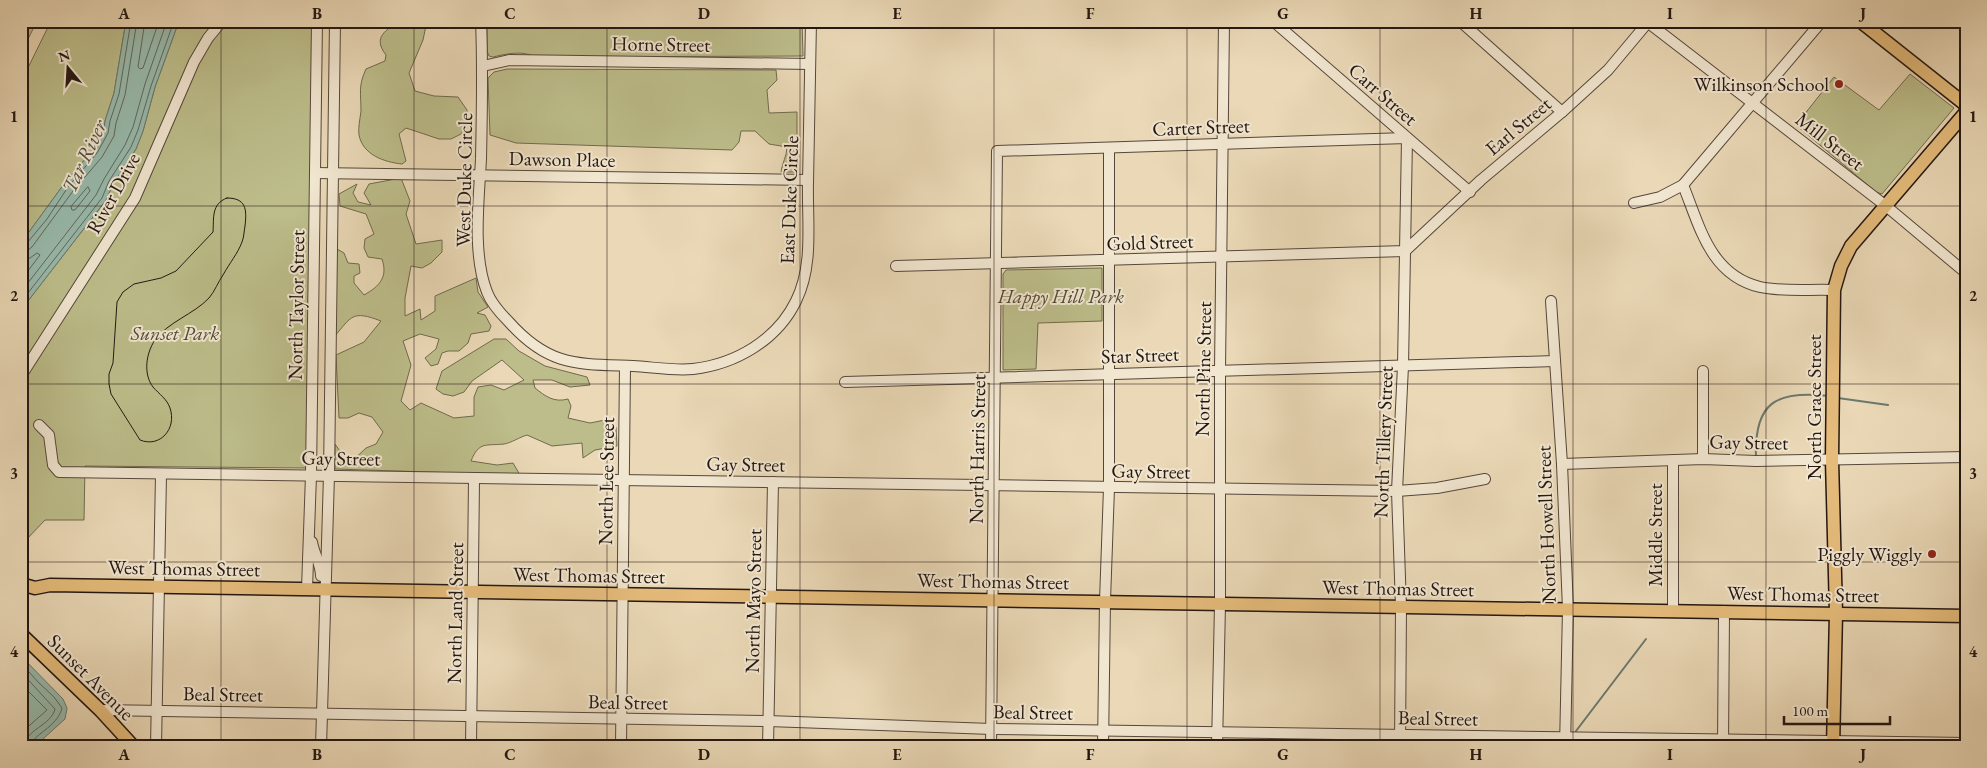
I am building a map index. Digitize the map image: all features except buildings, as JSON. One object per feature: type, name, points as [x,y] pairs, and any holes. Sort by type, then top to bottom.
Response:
[{"type":"main road","points":[[1860,21],[1966,105]]},
{"type":"main road","name":"North Grace Street","points":[[1833,744],[1836,613],[1832,460],[1834,290],[1841,266],[1851,246],[1966,112]]},
{"type":"main road","name":"West Thomas Street","points":[[21,584],[35,588],[50,585],[472,591],[770,598],[993,599],[1966,616]]},
{"type":"main road","points":[[21,590],[35,588]]},
{"type":"main road","name":"Sunset Avenue","points":[[21,634],[100,710],[134,747]]},
{"type":"street","name":"River Drive","points":[[21,376],[135,198],[194,62],[208,38],[222,21]]},
{"type":"street","name":"North Taylor Street","points":[[307,589],[311,475],[317,21]]},
{"type":"street","points":[[320,747],[323,589],[329,476],[335,21]]},
{"type":"street","name":"West Duke Circle","points":[[481,21],[483,66],[477,222],[481,265],[487,293],[503,315],[535,347],[558,359],[588,365],[624,366]]},
{"type":"street","name":"East Duke Circle","points":[[624,366],[692,369],[742,356],[766,338],[783,320],[796,300],[808,261],[811,21]]},
{"type":"street","name":"North Pine Street","points":[[1217,747],[1220,604],[1220,370],[1224,21]]},
{"type":"street","name":"Carr Street","points":[[1273,21],[1470,192]]},
{"type":"street","points":[[1460,21],[1562,112]]},
{"type":"street","points":[[1634,203],[1660,197],[1683,185],[1822,21]]},
{"type":"street","name":"Earl Street","points":[[1405,251],[1481,180],[1562,112],[1608,70],[1648,22]]},
{"type":"street","name":"Mill Street","points":[[1648,22],[1886,206],[1966,273]]},
{"type":"street","name":"Horne Street","points":[[483,66],[509,60],[810,64]]},
{"type":"street","name":"Carter Street","points":[[997,151],[1407,138]]},
{"type":"street","name":"North Tillery Street","points":[[1400,747],[1401,607],[1397,491],[1403,366],[1407,138]]},
{"type":"street","points":[[1103,747],[1109,488],[1109,148]]},
{"type":"street","name":"North Harris Street","points":[[992,747],[997,151]]},
{"type":"street","name":"Dawson Place","points":[[315,173],[808,180]]},
{"type":"street","points":[[1683,185],[1707,246],[1720,265],[1731,274],[1761,288],[1834,290]]},
{"type":"street","name":"Gold Street","points":[[896,266],[1222,258],[1405,251]]},
{"type":"street","name":"North Howell Street","points":[[1551,301],[1562,464],[1568,609],[1565,742]]},
{"type":"street","name":"Star Street","points":[[845,382],[996,376],[1556,361]]},
{"type":"street","name":"North Lee Street","points":[[621,747],[624,366]]},
{"type":"street","points":[[1702,371],[1703,459]]},
{"type":"street","name":"Gay Street","points":[[39,425],[49,435],[53,465],[59,472],[1220,490],[1397,491],[1437,488],[1485,479]]},
{"type":"street","name":"Gay Street","points":[[1562,464],[1703,459],[1756,461],[1966,457]]},
{"type":"street","name":"Middle Street","points":[[1673,460],[1673,610]]},
{"type":"street","points":[[156,747],[161,474]]},
{"type":"street","name":"North Land Street","points":[[470,747],[474,479]]},
{"type":"street","name":"North Mayo Street","points":[[768,747],[773,482]]},
{"type":"street","points":[[310,519],[312,545],[321,570],[323,589]]},
{"type":"street","points":[[1723,743],[1724,611]]},
{"type":"street","name":"Beal Street","points":[[100,710],[768,721],[992,729],[1400,734],[1565,742],[1966,743]]},
{"type":"green space","points":[[21,21],[37,21],[21,53]]},
{"type":"green space","points":[[51,21],[126,21],[114,93],[105,121],[104,131],[93,150],[64,184],[21,243],[21,82]]},
{"type":"green space","name":"Sunset Park","points":[[179,21],[314,21],[307,468],[85,466],[84,520],[45,520],[25,541],[21,577],[21,310],[106,200],[113,184],[136,149],[155,87]]},
{"type":"green space","points":[[400,21],[427,21],[423,40],[409,73],[415,91],[434,96],[458,97],[467,110],[467,125],[461,134],[451,139],[439,139],[406,128],[399,134],[406,161],[402,164],[375,156],[365,148],[359,135],[363,75],[366,69],[385,61],[386,55],[380,43],[382,35]]},
{"type":"green space","points":[[487,21],[802,21],[803,56],[535,57],[520,53],[493,57],[489,56],[487,51]]},
{"type":"green space","points":[[507,69],[776,70],[777,80],[767,90],[769,113],[797,112],[797,172],[781,172],[787,147],[769,144],[755,131],[741,131],[739,142],[732,150],[516,143],[490,135],[488,78],[494,72]]},
{"type":"green space","points":[[1910,74],[1954,108],[1882,194],[1876,192],[1796,125],[1834,77],[1879,110]]},
{"type":"green space","points":[[401,178],[410,201],[406,214],[416,244],[442,240],[442,252],[431,263],[422,268],[411,266],[405,298],[405,316],[420,309],[421,320],[435,311],[435,296],[476,278],[478,292],[488,307],[477,313],[485,315],[491,326],[489,331],[471,334],[468,343],[459,351],[442,353],[438,364],[431,366],[425,358],[436,349],[439,339],[420,334],[403,341],[411,365],[401,401],[410,410],[421,403],[454,418],[474,416],[474,397],[478,387],[491,385],[504,390],[524,380],[502,360],[472,381],[464,392],[453,396],[443,394],[436,389],[442,371],[494,339],[506,339],[519,351],[545,366],[587,377],[590,385],[570,387],[552,380],[533,380],[535,388],[546,396],[558,400],[568,399],[571,406],[568,418],[590,423],[605,420],[616,427],[617,446],[595,450],[583,458],[582,443],[552,446],[527,435],[507,443],[480,447],[471,461],[497,465],[513,463],[520,475],[335,469],[335,444],[349,464],[366,448],[376,444],[383,432],[372,417],[359,413],[348,418],[339,418],[336,355],[364,342],[381,321],[364,316],[353,317],[334,337],[337,249],[344,253],[348,263],[359,264],[360,273],[354,276],[354,283],[364,295],[381,280],[384,265],[382,259],[368,257],[364,248],[365,239],[374,234],[366,214],[340,206],[339,194],[357,184],[353,193],[358,202],[371,205],[364,193],[369,184]]},
{"type":"green space","name":"Happy Hill Park","points":[[1102,268],[1102,321],[1038,323],[1036,369],[1003,370],[1003,274],[1006,270]]},
{"type":"water","points":[[126,21],[179,21],[155,87],[143,131],[136,149],[113,184],[106,200],[21,310],[21,243],[64,184],[93,150],[104,131],[105,121],[114,93]]},
{"type":"water","points":[[21,656],[63,699],[67,708],[65,719],[34,747],[21,747]]},
{"type":"waterway","points":[[1756,458],[1756,439],[1759,424],[1764,413],[1772,404],[1782,398],[1795,395],[1829,396]]},
{"type":"waterway","points":[[1961,406],[1964,396]]},
{"type":"waterway","points":[[1838,398],[1888,405]]},
{"type":"waterway","points":[[1576,731],[1646,639]]},
{"type":"tram line","points":[[227,198],[238,200],[244,206],[246,220],[242,242],[209,298],[167,328],[152,345],[147,363],[148,376],[153,387],[169,405],[172,416],[169,429],[160,439],[147,442],[140,440],[111,394],[109,384],[109,374],[113,363],[117,302],[123,292],[134,284],[161,278],[176,271],[213,232],[214,212],[218,204],[227,198]]},
{"type":"place","name":"Wilkinson School","points":[[1839,84]]},
{"type":"place","name":"Piggly Wiggly","points":[[1932,554]]},
{"type":"water label","name":"Tar River","points":[[84,156]]}]
